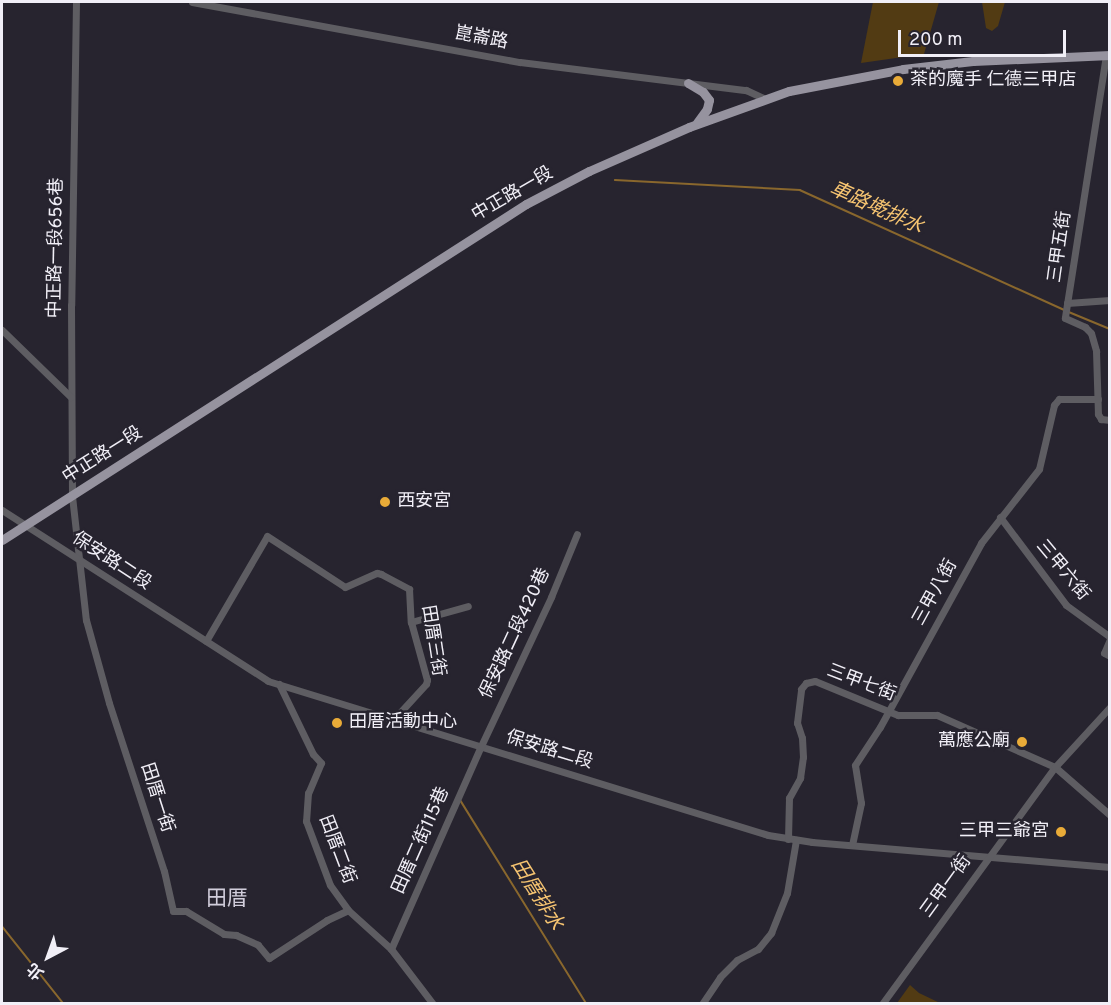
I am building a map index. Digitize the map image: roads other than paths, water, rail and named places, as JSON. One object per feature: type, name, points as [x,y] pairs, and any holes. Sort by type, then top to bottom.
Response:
[{"type":"main road","name":"中正路一段","points":[[2,540],[526,204],[589,171],[697,123],[763,98],[903,69],[973,61],[1108,56]]},
{"type":"main road","points":[[688,83],[703,92],[709,100],[707,108],[697,123]]},
{"type":"street","name":"中正路一段656巷","points":[[72,496],[71,397],[76,2]]},
{"type":"street","name":"崑崙路","points":[[192,2],[520,62],[746,90],[763,98]]},
{"type":"street","name":"三甲五街","points":[[1108,56],[1065,318],[1085,327],[1091,333],[1096,351],[1098,414],[1101,419],[1110,420]]},
{"type":"street","points":[[1067,303],[1110,300]]},
{"type":"street","points":[[2,330],[71,397]]},
{"type":"street","name":"三甲八街","points":[[852,845],[861,803],[855,765],[981,543],[1039,469],[1054,405],[1059,399],[1098,399]]},
{"type":"street","name":"田厝一街","points":[[72,496],[86,620],[109,703],[164,871],[173,911],[186,911],[224,934],[236,935],[258,945],[269,958],[296,938],[348,910]]},
{"type":"street","name":"保安路二段","points":[[2,510],[268,681],[747,829],[792,839],[1110,867]]},
{"type":"street","name":"三甲六街","points":[[1000,517],[1066,605],[1110,638],[1104,653],[1110,656]]},
{"type":"street","name":"保安路二段420巷","points":[[480,746],[551,597],[577,534]]},
{"type":"street","name":"田厝三街","points":[[206,641],[267,536],[345,586],[377,573],[406,586],[410,595],[411,622],[426,684],[393,720]]},
{"type":"street","points":[[411,622],[468,606]]},
{"type":"street","name":"三甲七街","points":[[792,839],[789,798],[800,778],[803,757],[802,738],[797,723],[801,688],[806,683],[815,681],[898,715],[937,715],[1055,766],[1110,815]]},
{"type":"street","name":"田厝二街","points":[[279,684],[313,754],[321,763],[308,793],[306,821],[330,885],[348,910],[391,949],[433,1004]]},
{"type":"street","name":"三甲一街","points":[[882,1004],[1055,766],[1110,707]]},
{"type":"street","name":"田厝二街115巷","points":[[391,949],[480,746]]},
{"type":"street","points":[[702,1004],[720,977],[737,960],[758,949],[771,933],[787,894],[792,839]]},
{"type":"waterway","name":"車路墘排水","points":[[615,180],[800,190],[1064,310]]},
{"type":"waterway","name":"車路墘排水","points":[[1069,312],[1110,329]]},
{"type":"waterway","name":"田厝排水","points":[[461,801],[587,1004]]},
{"type":"waterway","points":[[2,926],[64,1004]]},
{"type":"place","name":"茶的魔手 仁德三甲店","points":[[898,81]]},
{"type":"place","name":"西安宮","points":[[385,502]]},
{"type":"place","name":"田厝活動中心","points":[[337,723]]},
{"type":"place","name":"萬應公廟","points":[[1022,742]]},
{"type":"place","name":"三甲三爺宮","points":[[1061,832]]},
{"type":"district","name":"田厝","points":[[227,900]]}]
